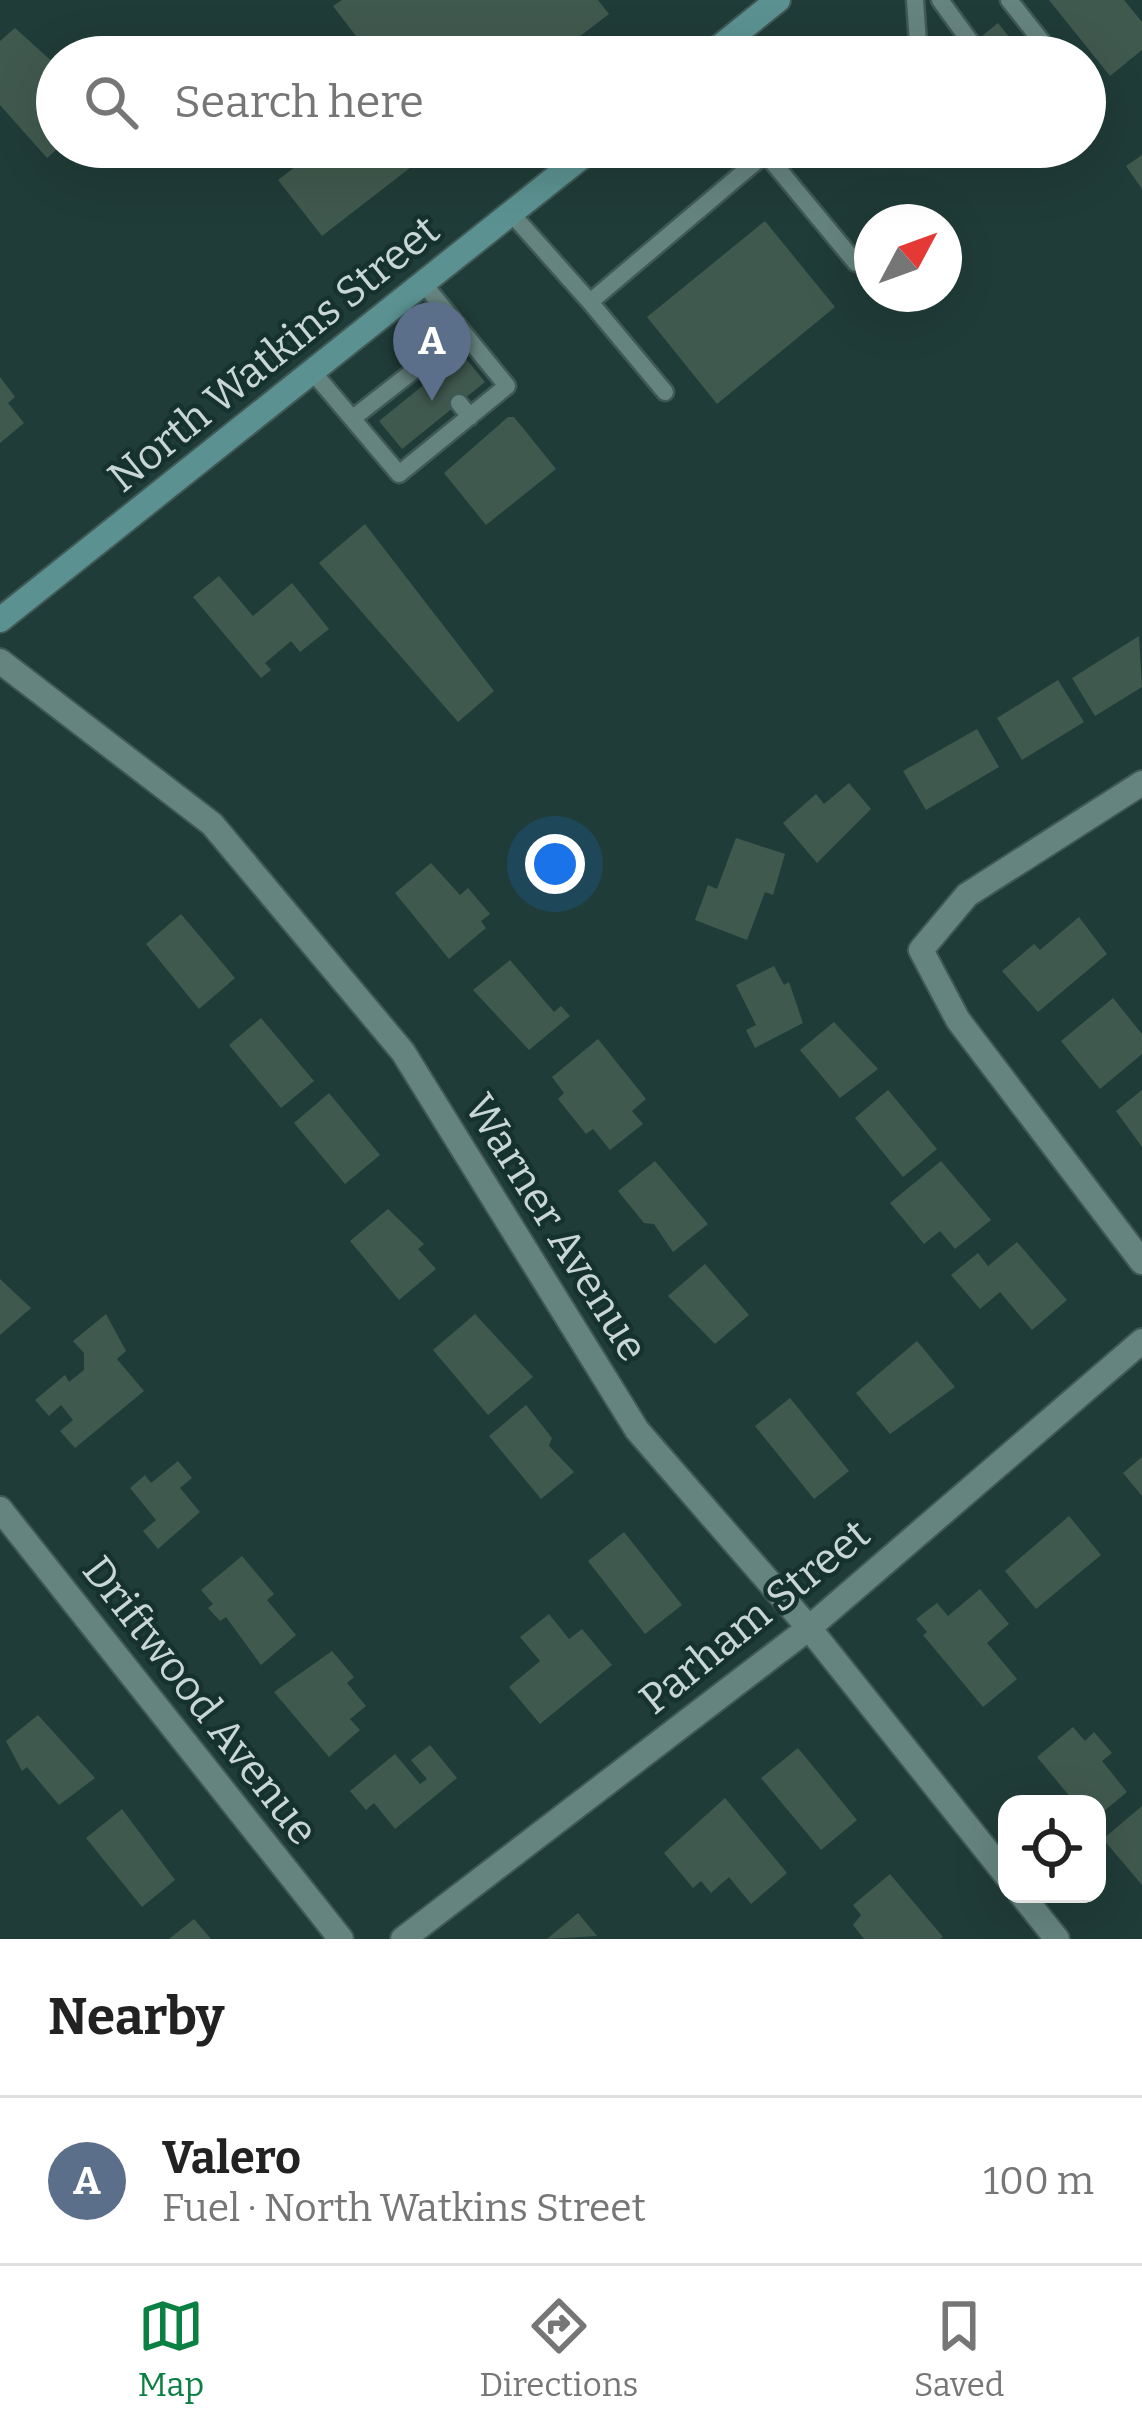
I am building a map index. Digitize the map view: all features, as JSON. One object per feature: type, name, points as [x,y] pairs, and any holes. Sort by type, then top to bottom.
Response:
[{"type":"main road","points":[[733,36],[778,0]]},
{"type":"main road","name":"North Watkins Street","points":[[0,620],[568,168]]},
{"type":"street","name":"Warner Avenue","points":[[0,661],[212,824],[403,1052],[637,1430],[809,1628],[998,1865]]},
{"type":"street","points":[[1142,783],[967,895],[921,950],[958,1020],[1142,1262]]},
{"type":"street","name":"Parham Street","points":[[403,1939],[809,1628],[1142,1341]]},
{"type":"street","name":"Driftwood Avenue","points":[[0,1509],[340,1939]]},
{"type":"street","points":[[1029,1903],[1058,1939]]},
{"type":"lane","points":[[915,0],[918,36]]},
{"type":"lane","points":[[940,0],[966,36]]},
{"type":"lane","points":[[1009,0],[1037,36]]},
{"type":"lane","points":[[590,302],[743,168]]},
{"type":"lane","points":[[778,168],[854,261]]},
{"type":"lane","points":[[511,213],[664,392]]},
{"type":"lane","points":[[312,371],[399,474],[434,434],[464,410],[508,386],[423,284]]},
{"type":"lane","points":[[352,418],[401,392],[431,368],[463,332]]},
{"type":"building","points":[[342,0],[598,0],[609,14],[580,36],[356,36],[333,6]]},
{"type":"building","points":[[1049,0],[1124,0],[1142,22],[1142,50],[1110,76],[1106,36],[1078,36]]},
{"type":"building","points":[[998,23],[1008,36],[982,36]]},
{"type":"building","points":[[15,28],[36,47],[36,146],[0,105],[0,41]]},
{"type":"building","points":[[1142,155],[1142,189],[1126,166]]},
{"type":"building","points":[[294,168],[410,168],[322,236],[278,180]]},
{"type":"building","points":[[765,221],[835,307],[717,404],[647,317]]},
{"type":"building","points":[[462,354],[485,382],[402,449],[379,421]]},
{"type":"building","points":[[0,377],[15,397],[8,403],[24,423],[0,443]]},
{"type":"building","points":[[508,417],[514,417],[556,469],[486,525],[444,473]]},
{"type":"building","points":[[365,524],[494,691],[458,722],[319,563]]},
{"type":"building","points":[[219,576],[253,616],[292,583],[329,629],[300,652],[291,641],[265,663],[271,670],[261,678],[193,597]]},
{"type":"building","points":[[1139,636],[1142,687],[1095,716],[1072,678]]},
{"type":"building","points":[[1058,680],[1084,722],[1022,760],[997,718]]},
{"type":"building","points":[[977,729],[999,767],[926,810],[903,771]]},
{"type":"building","points":[[849,783],[871,809],[817,863],[783,823],[816,794],[824,804]]},
{"type":"building","points":[[736,838],[785,854],[773,895],[765,892],[747,940],[695,920],[708,885],[717,889]]},
{"type":"building","points":[[431,863],[460,895],[468,888],[490,914],[481,921],[486,928],[449,959],[395,893]]},
{"type":"building","points":[[181,914],[235,978],[199,1009],[146,944]]},
{"type":"building","points":[[1079,917],[1107,954],[1038,1012],[1002,971],[1034,944],[1040,950]]},
{"type":"building","points":[[510,960],[554,1012],[561,1006],[570,1016],[529,1050],[473,990]]},
{"type":"building","points":[[774,966],[784,985],[789,982],[803,1023],[755,1048],[746,1030],[756,1025],[736,985]]},
{"type":"building","points":[[1113,998],[1142,1034],[1142,1054],[1100,1089],[1061,1041]]},
{"type":"building","points":[[261,1018],[314,1081],[281,1108],[229,1045]]},
{"type":"building","points":[[834,1022],[878,1069],[840,1098],[800,1050]]},
{"type":"building","points":[[598,1039],[646,1099],[632,1111],[643,1124],[610,1150],[593,1129],[586,1134],[558,1099],[564,1093],[552,1077]]},
{"type":"building","points":[[888,1090],[937,1149],[903,1177],[855,1118]]},
{"type":"building","points":[[1142,1090],[1142,1147],[1116,1111]]},
{"type":"building","points":[[329,1093],[380,1155],[345,1184],[294,1123]]},
{"type":"building","points":[[655,1161],[708,1224],[673,1252],[654,1224],[644,1223],[618,1191]]},
{"type":"building","points":[[941,1161],[991,1220],[955,1249],[940,1231],[924,1244],[890,1203]]},
{"type":"building","points":[[388,1209],[424,1244],[418,1249],[436,1269],[399,1300],[350,1241]]},
{"type":"building","points":[[1017,1242],[1067,1300],[1032,1330],[1000,1292],[980,1309],[951,1275],[978,1253],[988,1266]]},
{"type":"building","points":[[705,1264],[749,1315],[715,1344],[668,1296]]},
{"type":"building","points":[[0,1279],[31,1308],[0,1335]]},
{"type":"building","points":[[106,1314],[126,1351],[117,1359],[144,1391],[75,1448],[60,1431],[73,1420],[61,1405],[49,1416],[35,1400],[65,1375],[69,1382],[84,1370],[84,1353],[73,1341]]},
{"type":"building","points":[[475,1314],[533,1377],[488,1415],[433,1350]]},
{"type":"building","points":[[917,1341],[955,1387],[890,1434],[856,1393]]},
{"type":"building","points":[[790,1398],[849,1471],[814,1499],[755,1426]]},
{"type":"building","points":[[526,1405],[552,1438],[549,1446],[574,1472],[541,1499],[489,1436]]},
{"type":"building","points":[[1142,1457],[1142,1496],[1123,1473]]},
{"type":"building","points":[[178,1461],[192,1478],[180,1488],[200,1512],[158,1549],[143,1531],[156,1520],[130,1488],[145,1475],[151,1483]]},
{"type":"building","points":[[1069,1516],[1101,1555],[1036,1609],[1005,1571]]},
{"type":"building","points":[[624,1532],[682,1605],[645,1634],[588,1561]]},
{"type":"building","points":[[242,1556],[274,1594],[267,1600],[296,1635],[261,1665],[226,1617],[220,1621],[208,1608],[213,1604],[201,1590]]},
{"type":"building","points":[[980,1589],[1009,1624],[987,1643],[1017,1679],[983,1707],[923,1635],[927,1632],[916,1619],[937,1603],[948,1616]]},
{"type":"building","points":[[549,1614],[569,1639],[582,1629],[612,1665],[540,1724],[509,1687],[540,1661],[520,1637]]},
{"type":"building","points":[[332,1651],[354,1677],[347,1683],[366,1706],[350,1719],[360,1730],[329,1757],[274,1692]]},
{"type":"building","points":[[38,1715],[95,1778],[59,1805],[27,1767],[22,1771],[6,1741]]},
{"type":"building","points":[[1073,1727],[1085,1741],[1094,1732],[1112,1753],[1102,1761],[1127,1792],[1106,1810],[1106,1795],[1069,1795],[1037,1757]]},
{"type":"building","points":[[430,1745],[457,1778],[395,1829],[374,1803],[366,1810],[350,1791],[395,1754],[420,1784],[427,1779],[411,1760]]},
{"type":"building","points":[[798,1748],[857,1820],[821,1850],[761,1778]]},
{"type":"building","points":[[725,1798],[787,1873],[751,1904],[729,1877],[711,1893],[701,1881],[693,1888],[664,1853]]},
{"type":"building","points":[[1142,1806],[1142,1885],[1106,1843],[1106,1836]]},
{"type":"building","points":[[122,1809],[175,1880],[142,1907],[86,1838]]},
{"type":"building","points":[[890,1874],[943,1937],[864,1939],[853,1925],[861,1915],[853,1905]]},
{"type":"building","points":[[578,1913],[597,1936],[547,1939]]},
{"type":"building","points":[[194,1919],[211,1939],[169,1939]]},
{"type":"place","name":"Valero","points":[[432,401]]}]
